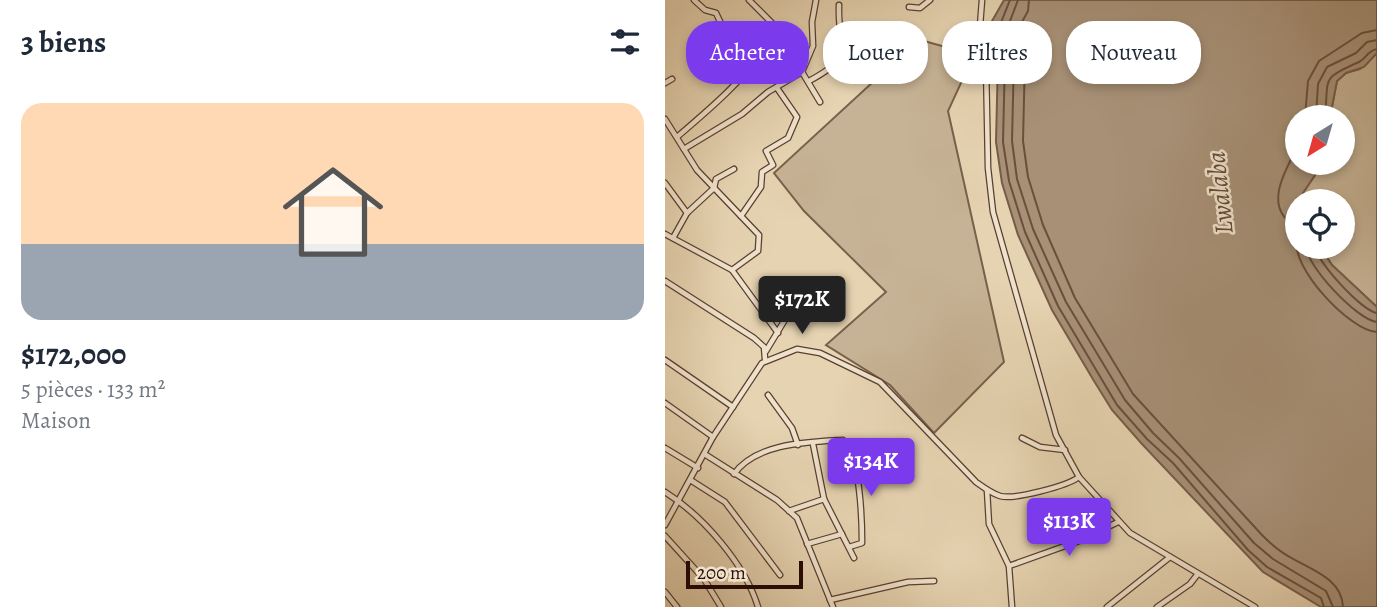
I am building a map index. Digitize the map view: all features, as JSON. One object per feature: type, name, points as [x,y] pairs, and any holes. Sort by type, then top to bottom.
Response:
[{"type":"street","points":[[694,0],[705,10],[716,13],[720,21]]},
{"type":"street","points":[[749,0],[770,21]]},
{"type":"street","points":[[809,55],[813,46],[812,22],[816,0]]},
{"type":"street","points":[[909,7],[920,8],[930,0]]},
{"type":"street","points":[[982,0],[980,26],[986,64],[988,168],[993,212],[1009,277],[1030,336],[1056,435],[1079,477],[1130,533],[1255,607]]},
{"type":"street","points":[[820,102],[809,81],[831,69],[840,60],[843,47],[838,24],[839,5]]},
{"type":"street","points":[[665,83],[672,79]]},
{"type":"street","points":[[677,137],[737,84]]},
{"type":"street","points":[[684,149],[742,114],[783,84]]},
{"type":"street","points":[[741,216],[761,187],[762,172],[773,165],[766,151],[788,138],[796,117],[777,88]]},
{"type":"street","points":[[665,119],[697,170],[758,233],[760,246],[751,258],[732,270]]},
{"type":"street","points":[[673,239],[687,213],[714,188],[716,179],[734,169]]},
{"type":"street","points":[[665,183],[687,213]]},
{"type":"street","points":[[665,234],[732,270],[778,332]]},
{"type":"street","points":[[665,281],[754,338],[765,351]]},
{"type":"street","points":[[665,525],[692,481],[713,437],[765,359],[765,351],[786,318],[803,303],[803,295]]},
{"type":"street","points":[[765,359],[788,351],[807,349],[880,382],[967,473],[987,490],[1001,497],[1071,483],[1079,477]]},
{"type":"street","points":[[665,360],[733,407]]},
{"type":"street","points":[[768,395],[792,428],[798,445]]},
{"type":"street","points":[[665,403],[713,437]]},
{"type":"street","points":[[1023,438],[1040,447],[1065,450]]},
{"type":"street","points":[[734,474],[743,462],[757,453],[843,440],[853,449],[862,543],[849,547]]},
{"type":"street","points":[[813,444],[824,499],[853,558]]},
{"type":"street","points":[[665,448],[698,468]]},
{"type":"street","points":[[706,455],[777,500],[797,518],[833,607]]},
{"type":"street","points":[[692,481],[725,502],[780,575]]},
{"type":"street","points":[[987,490],[989,524],[1009,566],[1012,607]]},
{"type":"street","points":[[665,492],[698,517],[738,565],[758,607]]},
{"type":"street","points":[[788,511],[824,499]]},
{"type":"street","points":[[1061,518],[1071,544]]},
{"type":"street","points":[[1009,566],[1071,544],[1118,522]]},
{"type":"street","points":[[807,544],[842,534]]},
{"type":"street","points":[[665,536],[704,579],[721,607]]},
{"type":"street","points":[[1107,607],[1170,557]]},
{"type":"street","points":[[1157,607],[1190,584],[1197,575]]},
{"type":"street","points":[[830,600],[908,582],[934,582]]},
{"type":"street","points":[[665,592],[677,607]]},
{"type":"shaded area","points":[[928,42],[942,46],[942,84],[961,84],[948,111],[1004,362],[934,433],[890,385],[826,345],[886,292],[804,211],[774,173],[871,84],[928,84]]},
{"type":"shaded area","points":[[1377,53],[1377,307],[1328,259],[1355,259],[1355,189],[1306,189],[1315,175],[1355,175],[1355,105],[1332,105],[1337,81],[1346,73],[1360,69]]},
{"type":"water","name":"Lwalaba","points":[[1004,0],[1377,0],[1377,53],[1364,67],[1346,73],[1337,81],[1332,105],[1285,105],[1285,175],[1315,175],[1306,189],[1285,189],[1285,259],[1328,259],[1377,307],[1377,607],[1321,607],[1263,572],[1112,410],[1052,310],[1018,235],[1002,183],[996,142],[997,84],[1052,84],[1052,21],[992,21]]}]
